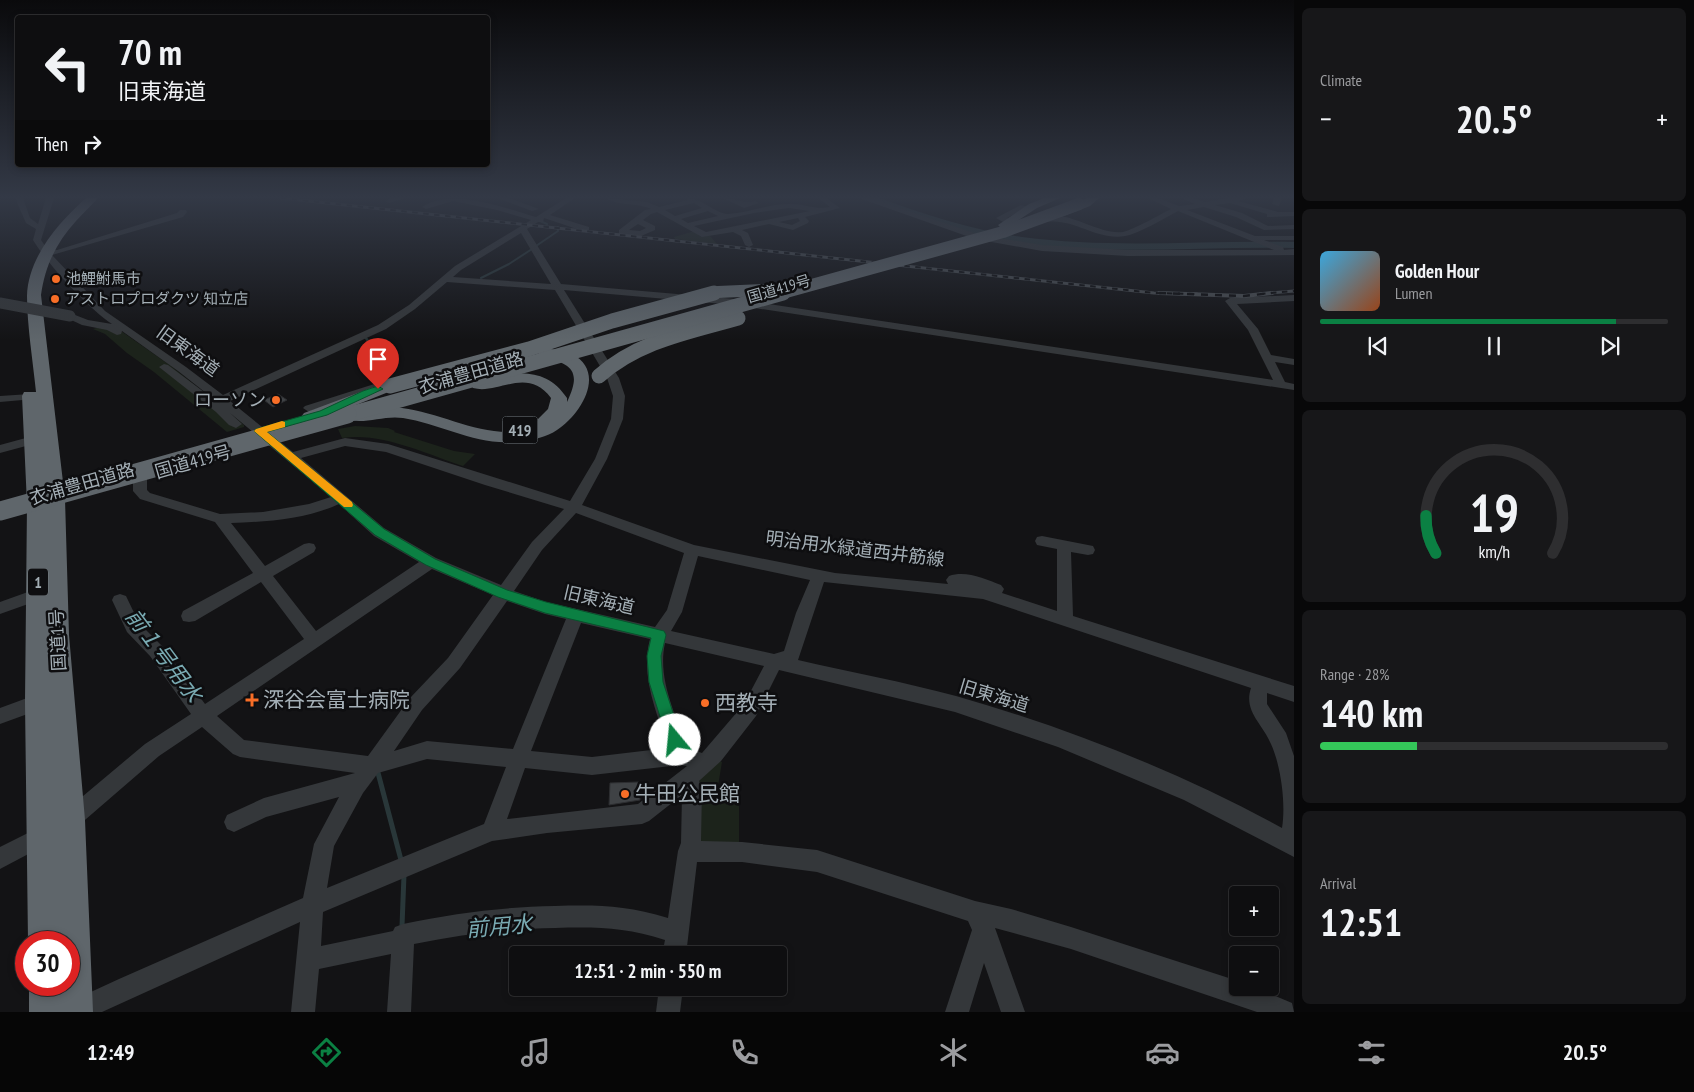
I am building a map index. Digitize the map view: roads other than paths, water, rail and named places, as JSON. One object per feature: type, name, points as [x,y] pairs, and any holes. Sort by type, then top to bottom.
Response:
[{"type":"highway","name":"衣浦豊田道路","points":[[0,506],[848,272],[931,245]]},
{"type":"highway","name":"419","points":[[910,253],[937,245]]},
{"type":"highway","name":"衣浦豊田道路","points":[[0,513],[201,452],[770,290],[938,245]]},
{"type":"highway","name":"国道1号","points":[[45,931],[38,702],[38,594],[45,497],[33,440],[24,297],[29,274],[49,246]]},
{"type":"highway","name":"国道1号","points":[[49,246],[34,295],[45,497],[70,820],[76,1012]]},
{"type":"highway","name":"衣浦豊田道路","points":[[383,412],[466,440],[498,445],[529,443],[554,434],[569,423],[599,376],[612,364],[636,350],[653,343],[761,311],[848,272]]},
{"type":"highway","name":"国道419号","points":[[735,302],[848,272]]},
{"type":"highway","name":"衣浦豊田道路","points":[[264,435],[316,410],[366,393],[529,349],[612,321],[718,292],[770,290]]},
{"type":"highway","name":"419","points":[[201,452],[248,432],[526,353],[550,353],[565,356],[578,364],[583,374],[577,398],[562,419],[556,425],[535,434],[506,437],[492,436],[468,432],[409,414],[383,412],[264,435]]},
{"type":"highway","name":"衣浦豊田道路","points":[[201,452],[270,442],[423,400],[498,379],[529,378],[543,382],[550,386],[559,398],[559,405],[553,416],[540,425],[525,430],[507,431],[486,428],[408,405],[372,403],[316,410]]},
{"type":"highway","name":"国道419号","points":[[0,513],[45,497],[264,435]]},
{"type":"highway","name":"国道419号","points":[[0,506],[140,477],[264,435]]},
{"type":"highway","points":[[46,996],[47,1012]]},
{"type":"street","points":[[49,246],[58,252],[79,245]]},
{"type":"street","points":[[222,400],[382,327],[412,307],[466,263],[497,245]]},
{"type":"street","points":[[302,1012],[313,905],[324,844],[365,774],[416,704],[454,663],[537,546],[575,505],[601,459],[619,409],[616,383],[532,245]]},
{"type":"street","points":[[1023,245],[1100,253],[1290,252]]},
{"type":"street","points":[[1272,245],[1290,252]]},
{"type":"street","name":"旧東海道","points":[[49,246],[102,313],[182,369],[264,435],[293,454],[379,532],[430,562],[503,593],[576,615],[956,704],[1058,738],[1177,786],[1292,845]]},
{"type":"street","points":[[444,280],[667,295],[735,302],[1294,387]]},
{"type":"street","points":[[316,410],[387,383],[543,341],[660,301],[667,295]]},
{"type":"street","points":[[1281,385],[1253,329],[1230,301],[1294,298]]},
{"type":"street","points":[[0,303],[15,307],[49,311],[70,316],[77,320],[110,327],[192,388],[236,424]]},
{"type":"street","points":[[1268,358],[1294,362]]},
{"type":"street","points":[[0,399],[30,397]]},
{"type":"street","name":"明治用水緑道西井筋線","points":[[293,454],[340,439],[389,443],[695,544],[803,566],[978,582],[983,585]]},
{"type":"street","points":[[0,449],[33,440]]},
{"type":"street","points":[[140,477],[140,491],[145,496],[220,519],[262,517],[309,509],[341,498]]},
{"type":"street","points":[[575,505],[692,550],[835,579],[983,585],[1064,616],[1294,694]]},
{"type":"street","points":[[220,519],[314,640]]},
{"type":"street","points":[[1042,541],[1088,550]]},
{"type":"street","points":[[1064,545],[1064,616]]},
{"type":"street","points":[[190,616],[309,548]]},
{"type":"street","points":[[680,756],[656,682],[654,656],[659,635],[674,612],[692,550]]},
{"type":"street","points":[[0,858],[70,820],[152,750],[430,562]]},
{"type":"street","points":[[76,1012],[127,987],[313,905],[492,831],[547,823],[642,814],[714,755],[750,710],[776,662],[791,656],[804,613],[819,575]]},
{"type":"street","points":[[0,608],[38,594]]},
{"type":"street","points":[[120,600],[133,627],[156,651],[203,716],[240,748],[365,774]]},
{"type":"street","points":[[492,831],[538,707],[576,615]]},
{"type":"street","points":[[1064,616],[1294,686]]},
{"type":"street","points":[[1261,684],[1257,696],[1258,706],[1279,739],[1290,772],[1293,822],[1292,845]]},
{"type":"street","points":[[0,716],[38,702]]},
{"type":"street","points":[[234,822],[264,808],[365,774],[428,750],[592,766],[680,756],[694,758],[701,765]]},
{"type":"street","points":[[675,946],[688,851],[692,843],[692,788],[685,780]]},
{"type":"street","points":[[688,851],[742,852],[817,861],[979,921],[1011,920],[1258,1000],[1283,1012]]},
{"type":"street","points":[[308,960],[401,940],[456,924],[506,918],[608,916],[641,921],[676,932]]},
{"type":"street","points":[[957,1012],[979,921]]},
{"type":"street","points":[[979,921],[1013,1012]]},
{"type":"street","points":[[399,1012],[401,940]]},
{"type":"street","points":[[668,1012],[670,996]]},
{"type":"waterway","points":[[1076,245],[1163,245]]},
{"type":"waterway","points":[[481,278],[509,264],[532,249]]},
{"type":"waterway","points":[[366,338],[378,356]]},
{"type":"waterway","name":"前１号用水","points":[[377,769],[401,860]]},
{"type":"waterway","name":"前１号用水","points":[[402,926],[404,875]]},
{"type":"railway","points":[[715,245],[1169,293]]},
{"type":"railway","points":[[1260,294],[1294,291]]},
{"type":"railway","points":[[1159,293],[1169,293]]},
{"type":"railway","points":[[1169,293],[1197,294]]},
{"type":"railway","points":[[1169,293],[1244,296],[1272,293]]},
{"type":"place","name":"池鯉鮒馬市","points":[[56,279]]},
{"type":"place","name":"アストロプロダクツ 知立店","points":[[55,299]]},
{"type":"place","name":"ローソン","points":[[276,400]]},
{"type":"place","name":"深谷会富士病院","points":[[252,700]]},
{"type":"place","name":"西教寺","points":[[705,703]]},
{"type":"place","name":"牛田公民館","points":[[625,794]]},
{"type":"water label","name":"前用水","points":[[499,926]]}]
